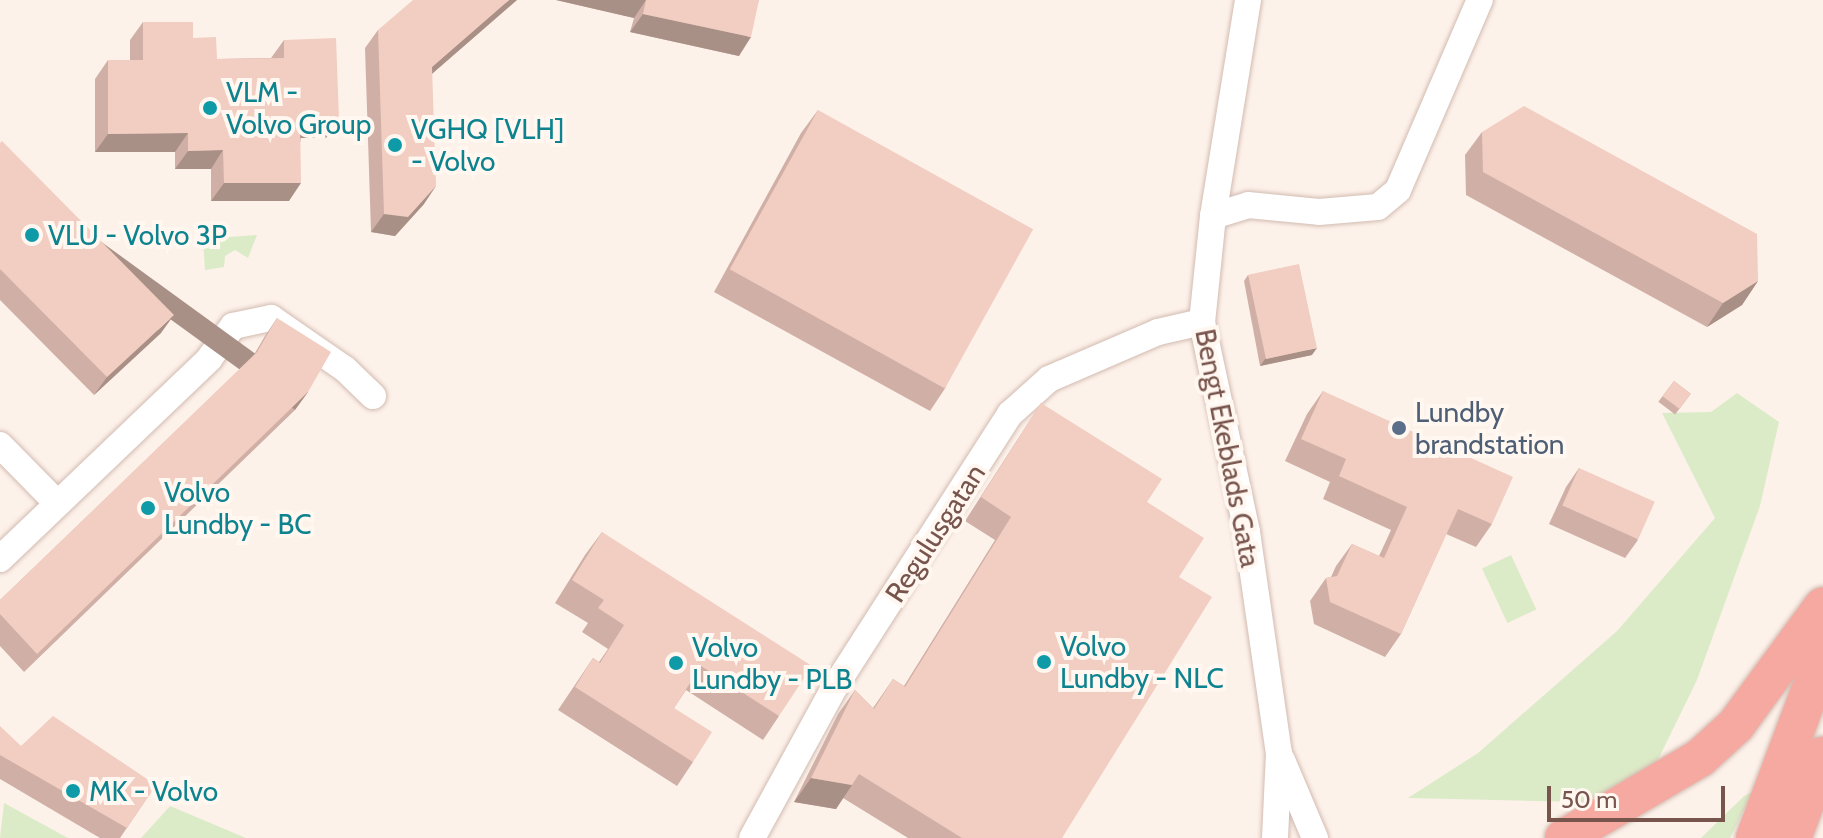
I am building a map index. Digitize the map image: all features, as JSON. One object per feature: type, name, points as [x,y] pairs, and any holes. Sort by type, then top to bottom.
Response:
[{"type":"highway","points":[[1564,838],[1700,758],[1744,715],[1823,606]]},
{"type":"highway","points":[[1755,838],[1823,656]]},
{"type":"highway","points":[[1792,838],[1823,756]]},
{"type":"street","name":"Bengt Ekeblads Gata","points":[[1248,0],[1213,216],[1202,322],[1247,532],[1279,753],[1275,838]]},
{"type":"street","points":[[1213,216],[1248,205],[1319,212],[1378,207],[1398,190],[1480,0]]},
{"type":"street","points":[[0,559],[55,501],[209,359],[233,326],[271,318],[345,369],[373,396]]},
{"type":"street","name":"Regulusgatan","points":[[752,838],[834,688],[1010,414],[1049,379],[1158,332],[1202,322]]},
{"type":"street","points":[[0,445],[55,501]]},
{"type":"street","name":"Bengt Ekeblads Gata","points":[[1279,753],[1315,838]]},
{"type":"green space","points":[[257,235],[248,258],[235,250],[225,256],[224,267],[205,270],[203,239]]},
{"type":"green space","points":[[1737,393],[1779,422],[1760,506],[1697,680],[1653,770],[1581,802],[1408,798],[1478,753],[1617,631],[1715,518],[1662,413],[1711,412]]},
{"type":"green space","points":[[1511,555],[1536,609],[1507,623],[1482,569]]},
{"type":"green space","points":[[1753,792],[1730,838],[1701,838],[1744,796]]},
{"type":"green space","points":[[4,803],[68,838],[0,838]]},
{"type":"green space","points":[[170,806],[246,838],[141,838]]},
{"type":"building","name":"VGHQ [VLH] - Volvo","points":[[413,0],[509,0],[432,67],[436,186],[408,217],[384,214],[378,30]]},
{"type":"building","points":[[646,0],[759,0],[751,37],[643,14]]},
{"type":"building","name":"VLM - Volvo Group","points":[[143,22],[193,22],[193,38],[216,37],[217,59],[284,58],[284,40],[336,38],[339,119],[300,120],[301,183],[224,183],[223,150],[188,151],[188,133],[108,134],[108,60],[143,60]]},
{"type":"building","points":[[1524,106],[1757,234],[1758,281],[1723,303],[1483,172],[1482,132]]},
{"type":"building","points":[[818,110],[1033,229],[945,388],[730,269]]},
{"type":"building","name":"VLU - Volvo 3P","points":[[2,141],[174,315],[107,377],[0,269]]},
{"type":"building","points":[[1299,264],[1317,348],[1266,359],[1248,275]]},
{"type":"building","name":"Volvo Lundby - BC","points":[[277,318],[331,352],[308,392],[37,654],[0,614],[0,600],[257,352]]},
{"type":"building","points":[[1674,381],[1691,394],[1679,409],[1663,396]]},
{"type":"building","points":[[1323,391],[1513,477],[1492,524],[1458,509],[1401,634],[1330,602],[1326,578],[1337,576],[1352,544],[1384,558],[1407,507],[1339,476],[1346,459],[1301,439]]},
{"type":"building","name":"Volvo Lundby - NLC","points":[[1041,403],[1162,479],[1147,502],[1204,538],[1179,577],[1212,597],[1062,838],[962,838],[859,774],[852,785],[811,778],[855,690],[874,709],[893,679],[905,687],[1011,517],[981,497]]},
{"type":"building","points":[[1579,468],[1655,502],[1638,539],[1562,505]]},
{"type":"building","name":"Volvo Lundby - PLB","points":[[602,532],[812,666],[779,716],[701,666],[674,708],[712,732],[693,762],[575,687],[593,658],[600,663],[624,625],[598,608],[604,600],[572,580]]},
{"type":"building","points":[[53,716],[156,785],[127,828],[0,755],[0,726],[21,746]]},
{"type":"place","name":"VLM - Volvo Group","points":[[210,108]]},
{"type":"place","name":"VGHQ [VLH] - Volvo","points":[[395,145]]},
{"type":"place","name":"VLU - Volvo 3P","points":[[32,235]]},
{"type":"place","name":"Lundby brandstation","points":[[1399,428]]},
{"type":"place","name":"Volvo Lundby - BC","points":[[148,508]]},
{"type":"place","name":"Volvo Lundby - NLC","points":[[1044,662]]},
{"type":"place","name":"Volvo Lundby - PLB","points":[[676,663]]},
{"type":"place","name":"MK - Volvo","points":[[73,791]]}]
